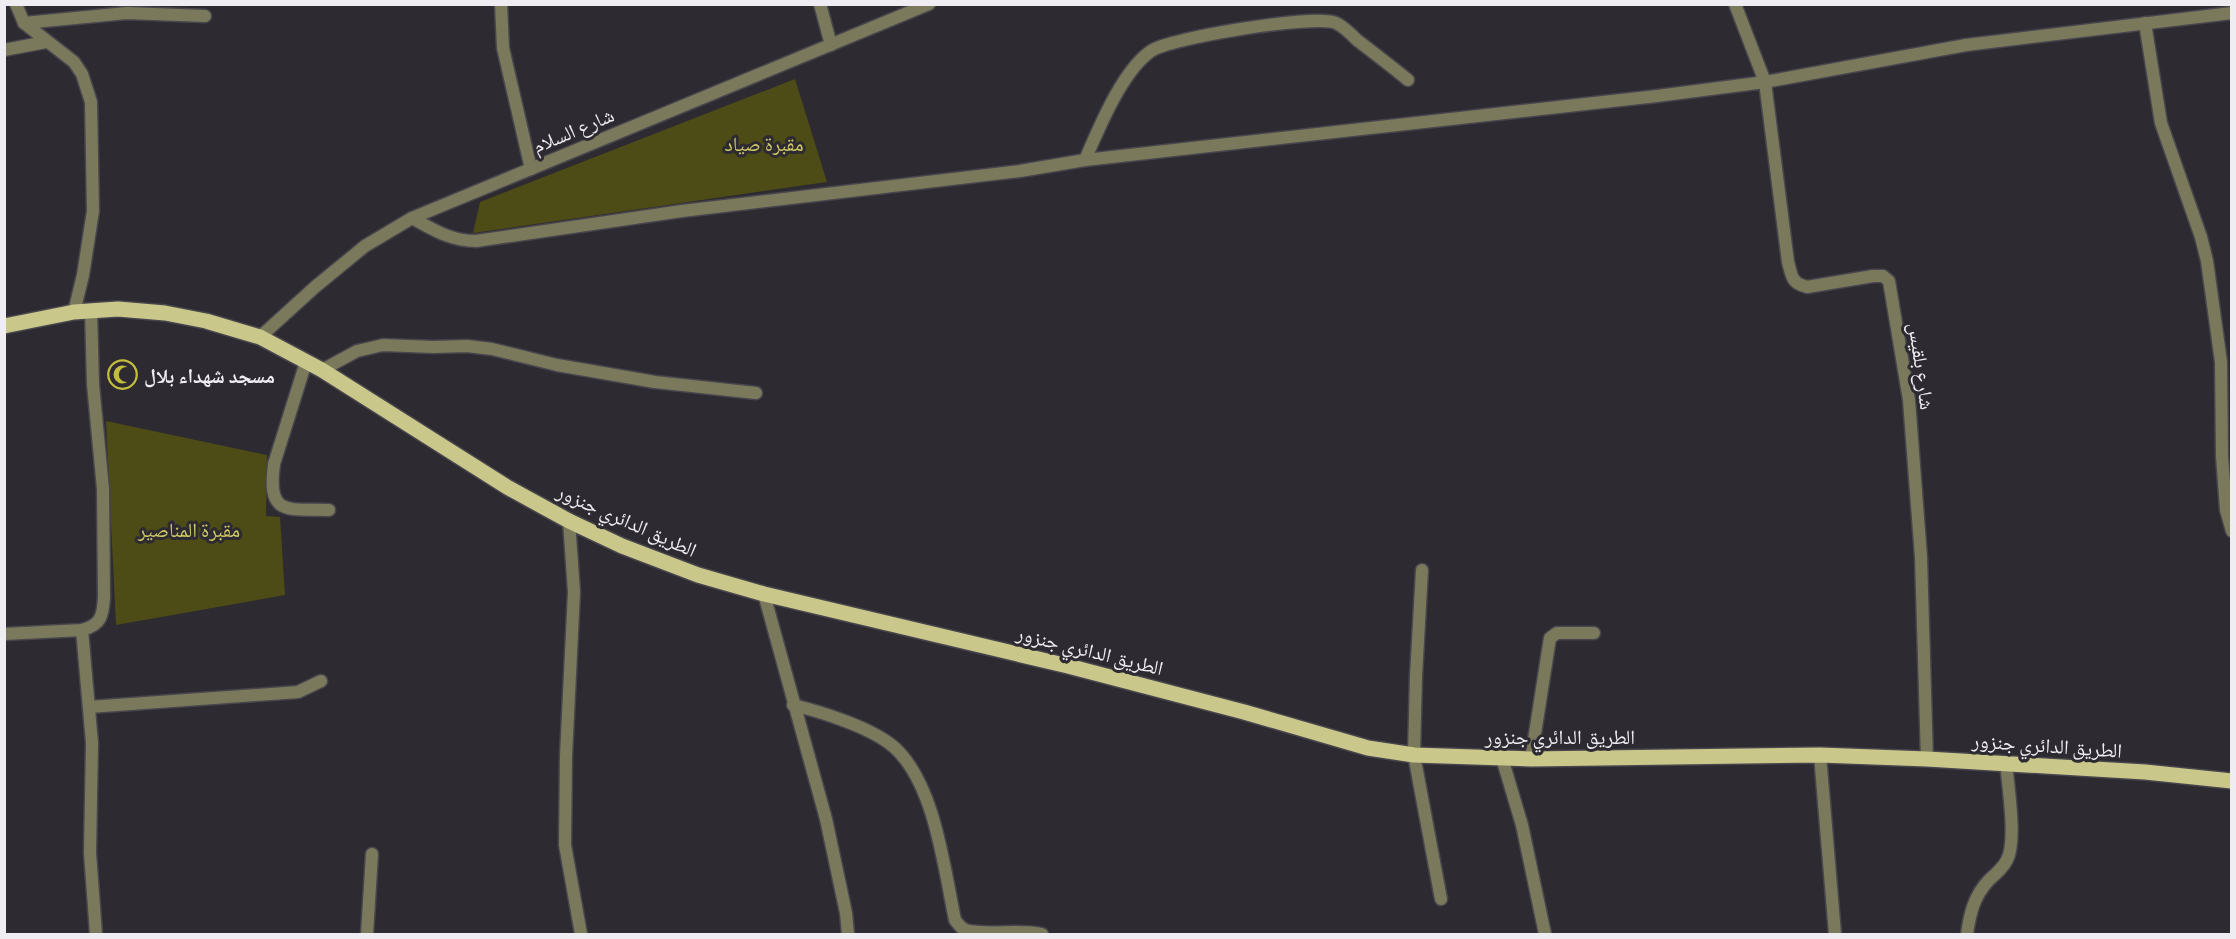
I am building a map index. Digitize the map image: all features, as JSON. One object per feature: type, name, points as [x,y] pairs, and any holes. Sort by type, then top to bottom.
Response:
[{"type":"main road","name":"الطريق الدائري جنزور","points":[[4,326],[74,312],[118,309],[165,313],[206,321],[260,337],[322,370],[471,465],[569,521],[622,546],[698,575],[764,594],[979,644],[1244,712],[1368,748],[1414,755],[1531,759],[1820,755],[1927,759],[2145,772],[2232,781]]},
{"type":"street","points":[[16,4],[24,23],[74,62],[82,74],[91,102],[93,211],[83,275],[74,312]]},
{"type":"street","points":[[501,4],[503,48],[531,169]]},
{"type":"street","points":[[820,4],[831,45]]},
{"type":"street","name":"شارع السلام","points":[[260,337],[315,286],[365,246],[412,218],[929,4]]},
{"type":"street","points":[[1735,4],[1765,82]]},
{"type":"street","points":[[24,23],[126,9],[205,16]]},
{"type":"street","points":[[412,218],[444,236],[460,241],[476,241],[682,212],[1020,171],[1085,160],[1421,124],[1765,82],[1966,45],[2232,13]]},
{"type":"street","points":[[1085,160],[1100,125],[1134,67],[1152,50],[1173,42],[1287,22],[1317,20],[1335,23],[1408,80]]},
{"type":"street","points":[[2145,23],[2161,123],[2201,237],[2207,261],[2221,362],[2222,456],[2226,510],[2232,531]]},
{"type":"street","points":[[4,50],[46,42]]},
{"type":"street","name":"شارع بلقيس","points":[[1765,82],[1786,252],[1793,280],[1797,285],[1807,287],[1873,276],[1883,276],[1889,281],[1911,422],[1921,557],[1927,759]]},
{"type":"street","points":[[4,634],[82,630],[93,627],[102,615],[104,597],[103,489],[93,384],[91,310]]},
{"type":"street","points":[[322,370],[357,351],[383,345],[466,346],[655,382],[756,393]]},
{"type":"street","points":[[306,362],[274,464],[273,493],[280,506],[287,509],[329,510]]},
{"type":"street","points":[[569,521],[574,592],[566,756],[565,845],[581,934]]},
{"type":"street","points":[[1422,570],[1414,755],[1441,899]]},
{"type":"street","points":[[764,594],[826,819],[846,913],[848,934]]},
{"type":"street","points":[[82,630],[92,743],[90,853],[96,934]]},
{"type":"street","points":[[1531,759],[1550,638],[1557,633],[1594,633]]},
{"type":"street","points":[[89,707],[298,692],[321,681]]},
{"type":"street","points":[[794,705],[822,712],[872,734],[894,747],[905,760],[919,781],[940,844],[955,920],[963,929],[970,932],[1042,934]]},
{"type":"street","points":[[1820,755],[1835,934]]},
{"type":"street","points":[[1502,758],[1522,825],[1545,934]]},
{"type":"street","points":[[1967,934],[1972,904],[1979,891],[2002,867],[2010,853],[2006,763]]},
{"type":"street","points":[[367,934],[372,854]]},
{"type":"green space","name":"مقبرة صياد","points":[[795,79],[827,182],[473,233],[480,202]]},
{"type":"green space","name":"مقبرة المناصير","points":[[106,421],[267,455],[266,516],[280,517],[285,595],[116,625]]},
{"type":"place","name":"مسجد شهداء بلال","points":[[123,375]]}]
